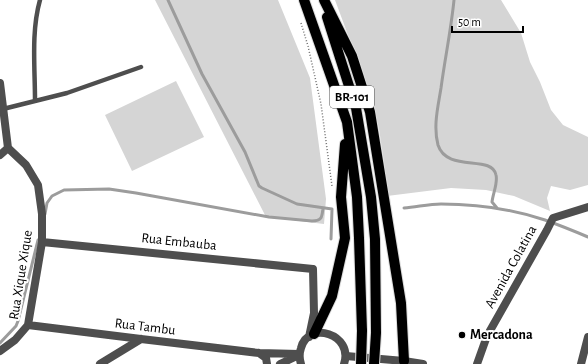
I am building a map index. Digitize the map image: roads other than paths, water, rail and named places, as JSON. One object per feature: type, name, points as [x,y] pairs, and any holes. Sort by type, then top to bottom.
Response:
[{"type":"main road","name":"BR-101","points":[[304,0],[347,122],[357,197],[360,238],[362,331],[360,364]]},
{"type":"main road","name":"BR-101","points":[[323,0],[356,108],[371,197],[375,239],[376,333],[374,364]]},
{"type":"main road","points":[[323,0],[352,56],[370,112],[401,303],[404,363]]},
{"type":"main road","points":[[312,335],[332,296],[345,238],[341,197],[347,122]]},
{"type":"street","points":[[0,83],[8,148],[0,155]]},
{"type":"street","name":"Rua Xique Xique","points":[[0,352],[15,340],[28,325],[42,242],[42,214],[38,186],[26,165],[8,148]]},
{"type":"street","name":"Avenida Colatina","points":[[477,364],[487,336],[553,218],[588,207]]},
{"type":"street","name":"Rua Embauba","points":[[42,242],[313,269],[314,313],[312,335]]},
{"type":"street","name":"Rua Tambu","points":[[28,325],[299,359]]},
{"type":"street","points":[[280,364],[299,359],[302,345],[312,335],[325,333],[336,337],[343,345],[345,360],[423,364]]},
{"type":"street","points":[[115,336],[119,352]]},
{"type":"street","points":[[581,364],[588,337]]},
{"type":"street","points":[[100,364],[141,339]]},
{"type":"street","points":[[259,353],[266,358],[267,364]]},
{"type":"lane","points":[[35,100],[34,42],[40,0]]},
{"type":"lane","points":[[3,109],[67,93],[141,68]]},
{"type":"waterway","points":[[168,0],[202,74],[245,152],[259,186],[297,204],[332,209],[331,239]]},
{"type":"waterway","points":[[454,0],[436,116],[438,145],[443,153],[450,159],[487,165],[493,169],[496,175],[496,185],[492,202],[497,208]]},
{"type":"waterway","points":[[45,214],[47,203],[52,196],[64,190],[109,189],[269,217],[312,221],[321,218],[323,208]]},
{"type":"waterway","points":[[404,208],[432,204],[467,205],[494,208],[545,220],[588,237]]},
{"type":"waterway","points":[[0,343],[16,326],[18,321],[38,240]]},
{"type":"place","name":"Mercadona","points":[[462,335]]}]
